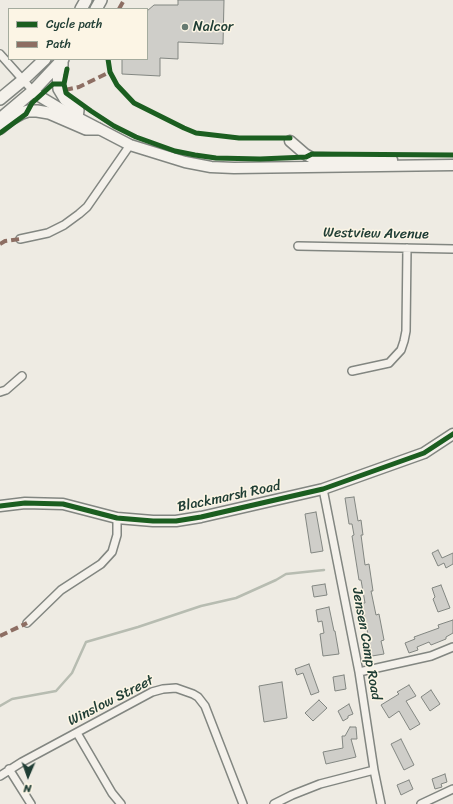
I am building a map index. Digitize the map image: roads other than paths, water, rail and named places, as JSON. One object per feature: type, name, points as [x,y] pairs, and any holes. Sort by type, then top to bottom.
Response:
[{"type":"main road","points":[[0,99],[44,60]]},
{"type":"main road","points":[[0,119],[33,90],[62,60]]},
{"type":"main road","points":[[62,60],[62,66],[58,73],[59,89],[65,100],[78,110],[77,118]]},
{"type":"main road","points":[[33,90],[39,96],[77,118],[130,145],[185,162],[211,167],[410,166],[453,164]]},
{"type":"main road","points":[[0,128],[11,118],[28,110],[49,113],[86,129],[98,129]]},
{"type":"main road","points":[[290,140],[305,154],[312,158],[402,160],[410,166]]},
{"type":"main road","points":[[440,165],[453,168]]},
{"type":"main road","name":"Blackmarsh Road","points":[[0,506],[25,503],[63,504],[117,518],[153,521],[195,518],[323,489],[424,453],[453,434]]},
{"type":"street","points":[[0,54],[33,90]]},
{"type":"street","points":[[20,239],[48,233],[64,225],[80,214],[87,207],[130,145]]},
{"type":"street","name":"Westview Avenue","points":[[298,246],[453,249]]},
{"type":"street","points":[[352,371],[389,363],[401,350],[406,331],[407,248]]},
{"type":"street","points":[[0,392],[6,390],[22,376]]},
{"type":"street","name":"Jensen Camp Road","points":[[323,489],[359,672],[374,770],[381,804]]},
{"type":"street","points":[[27,623],[61,590],[101,564],[112,552],[117,535],[117,518]]},
{"type":"street","points":[[359,672],[431,656],[453,647]]},
{"type":"street","name":"Winslow Street","points":[[0,776],[10,769],[152,692],[170,688],[188,691],[198,698],[208,711],[243,804]]},
{"type":"street","points":[[77,734],[112,793],[121,804]]},
{"type":"street","points":[[10,769],[31,804]]},
{"type":"street","points":[[274,804],[320,784],[374,770]]},
{"type":"street","points":[[421,804],[453,789]]},
{"type":"waterway","points":[[0,706],[12,699],[56,691],[72,673],[86,642],[138,627],[201,606],[236,598],[286,574],[324,570]]},
{"type":"place","name":"Nalcor","points":[[185,27]]}]
